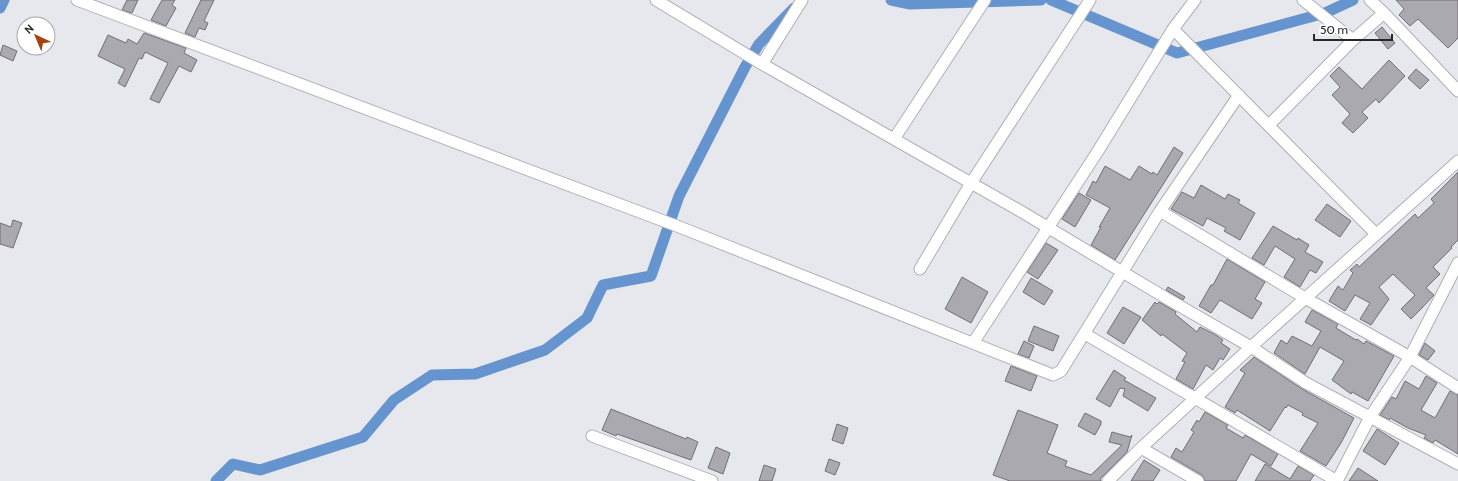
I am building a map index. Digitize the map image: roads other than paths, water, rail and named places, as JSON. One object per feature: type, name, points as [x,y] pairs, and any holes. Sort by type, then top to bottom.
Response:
[{"type":"street","points":[[77,0],[677,226],[1053,375],[1061,371],[1160,211],[1239,95]]},
{"type":"street","points":[[656,0],[762,64],[971,183],[1251,347],[1306,383],[1458,464]]},
{"type":"street","points":[[762,64],[802,0]]},
{"type":"street","points":[[894,139],[985,0]]},
{"type":"street","points":[[920,269],[971,183],[1090,0]]},
{"type":"street","points":[[973,343],[1047,227],[1098,151],[1173,29],[1195,0]]},
{"type":"street","points":[[1303,0],[1353,40]]},
{"type":"street","points":[[1370,0],[1458,91]]},
{"type":"street","points":[[1269,125],[1353,40],[1384,13]]},
{"type":"street","points":[[1173,29],[1376,234]]},
{"type":"street","points":[[1108,481],[1141,448],[1251,347],[1458,161]]},
{"type":"street","points":[[1160,211],[1305,298],[1410,357],[1458,388]]},
{"type":"street","points":[[1085,334],[1337,481],[1370,417],[1410,357],[1458,263]]},
{"type":"street","points":[[592,436],[712,481]]},
{"type":"street","points":[[1141,448],[1198,481]]},
{"type":"waterway","points":[[0,8],[4,0]]},
{"type":"waterway","points":[[891,0],[910,4],[1041,0]]},
{"type":"waterway","points":[[1051,0],[1177,53],[1325,13],[1353,0]]},
{"type":"waterway","points":[[216,481],[233,464],[260,470],[363,437],[394,400],[432,375],[475,374],[545,350],[587,318],[603,285],[651,276],[679,196],[745,67],[759,44],[794,8]]}]
